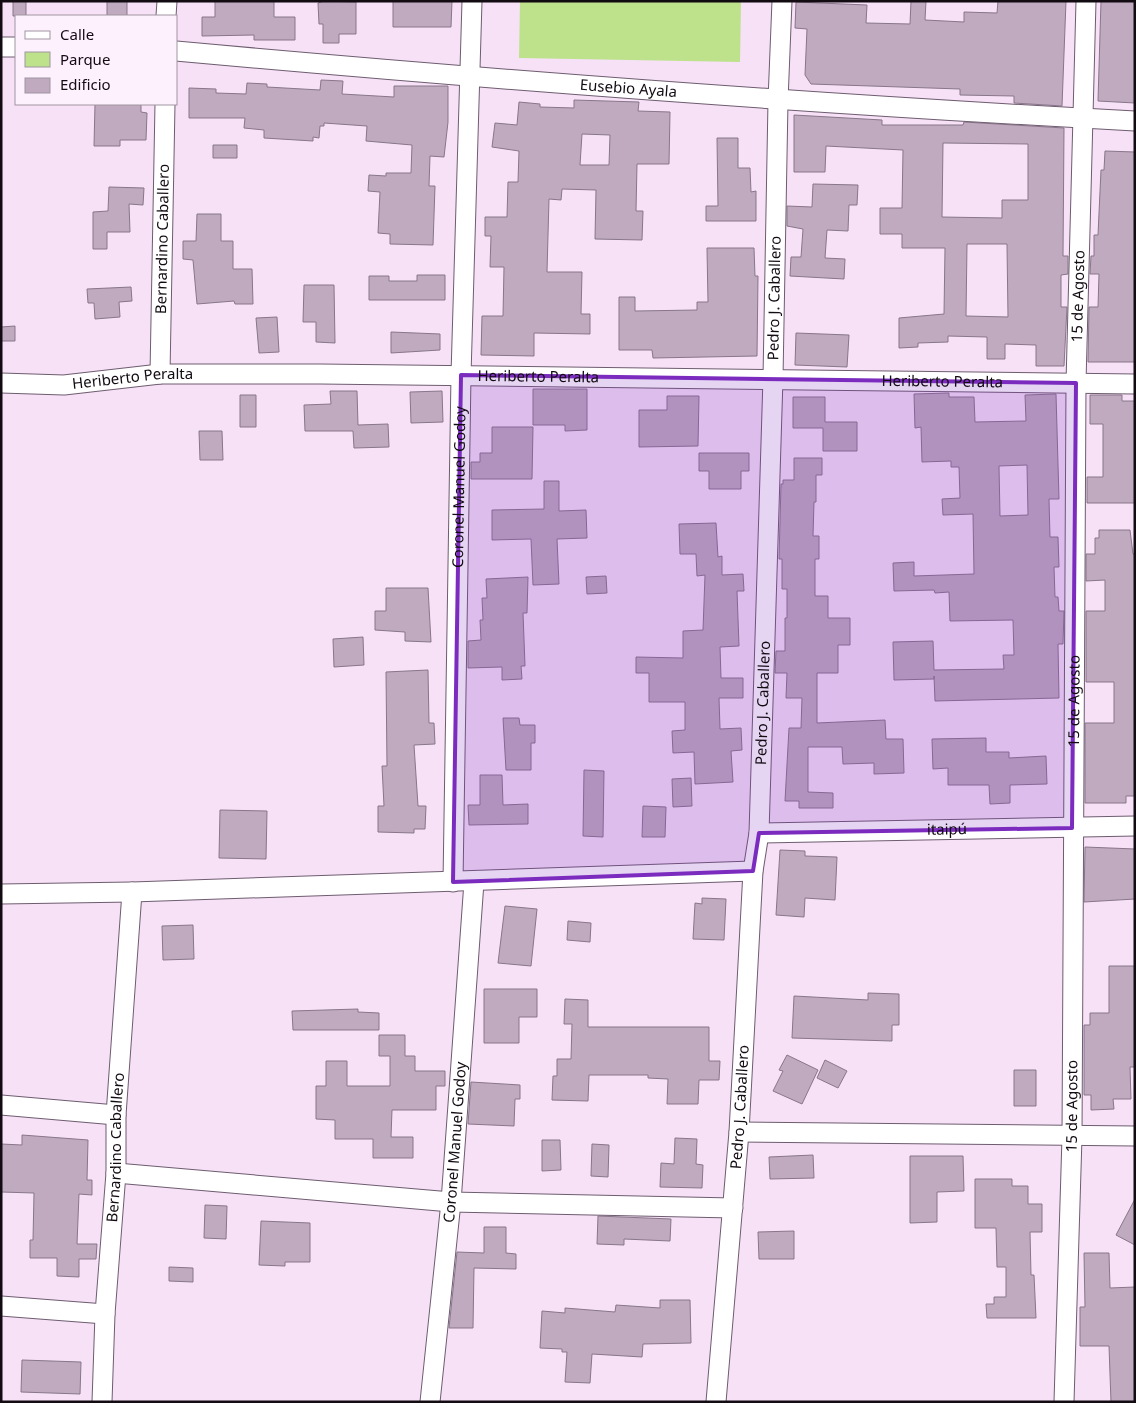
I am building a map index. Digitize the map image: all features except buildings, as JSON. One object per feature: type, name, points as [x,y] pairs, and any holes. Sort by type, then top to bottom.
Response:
[{"type":"street","points":[[166,15],[167,1]]},
{"type":"street","name":"Coronel Manuel Godoy","points":[[452,882],[461,375],[472,1]]},
{"type":"street","name":"Pedro J. Caballero","points":[[716,1402],[739,1132],[753,871],[758,833],[773,378],[778,101],[782,1]]},
{"type":"street","name":"15 de Agosto","points":[[1064,1402],[1072,1137],[1072,828],[1076,383],[1086,1]]},
{"type":"street","points":[[1,47],[15,47]]},
{"type":"street","name":"Eusebio Ayala","points":[[178,51],[470,78],[778,101],[1135,120]]},
{"type":"street","name":"Bernardino Caballero","points":[[160,374],[165,105]]},
{"type":"street","name":"Heriberto Peralta","points":[[1,383],[64,385],[160,374],[773,378],[1135,384]]},
{"type":"street","name":"itaipú","points":[[758,833],[1135,826]]},
{"type":"street","points":[[1,894],[474,882],[753,871]]},
{"type":"street","name":"Coronel Manuel Godoy","points":[[430,1402],[451,1202],[474,882]]},
{"type":"street","name":"Bernardino Caballero","points":[[102,1402],[105,1314],[116,1173],[116,1115],[132,892]]},
{"type":"street","points":[[1,1105],[116,1115]]},
{"type":"street","points":[[739,1132],[1072,1137],[1135,1136]]},
{"type":"street","points":[[116,1173],[451,1202],[732,1208]]},
{"type":"street","points":[[1,1306],[105,1314]]},
{"type":"highlighted area","points":[[461,375],[1076,383],[1072,828],[759,833],[753,871],[453,882]]},
{"type":"green space","points":[[520,1],[741,1],[740,62],[519,58]]}]
